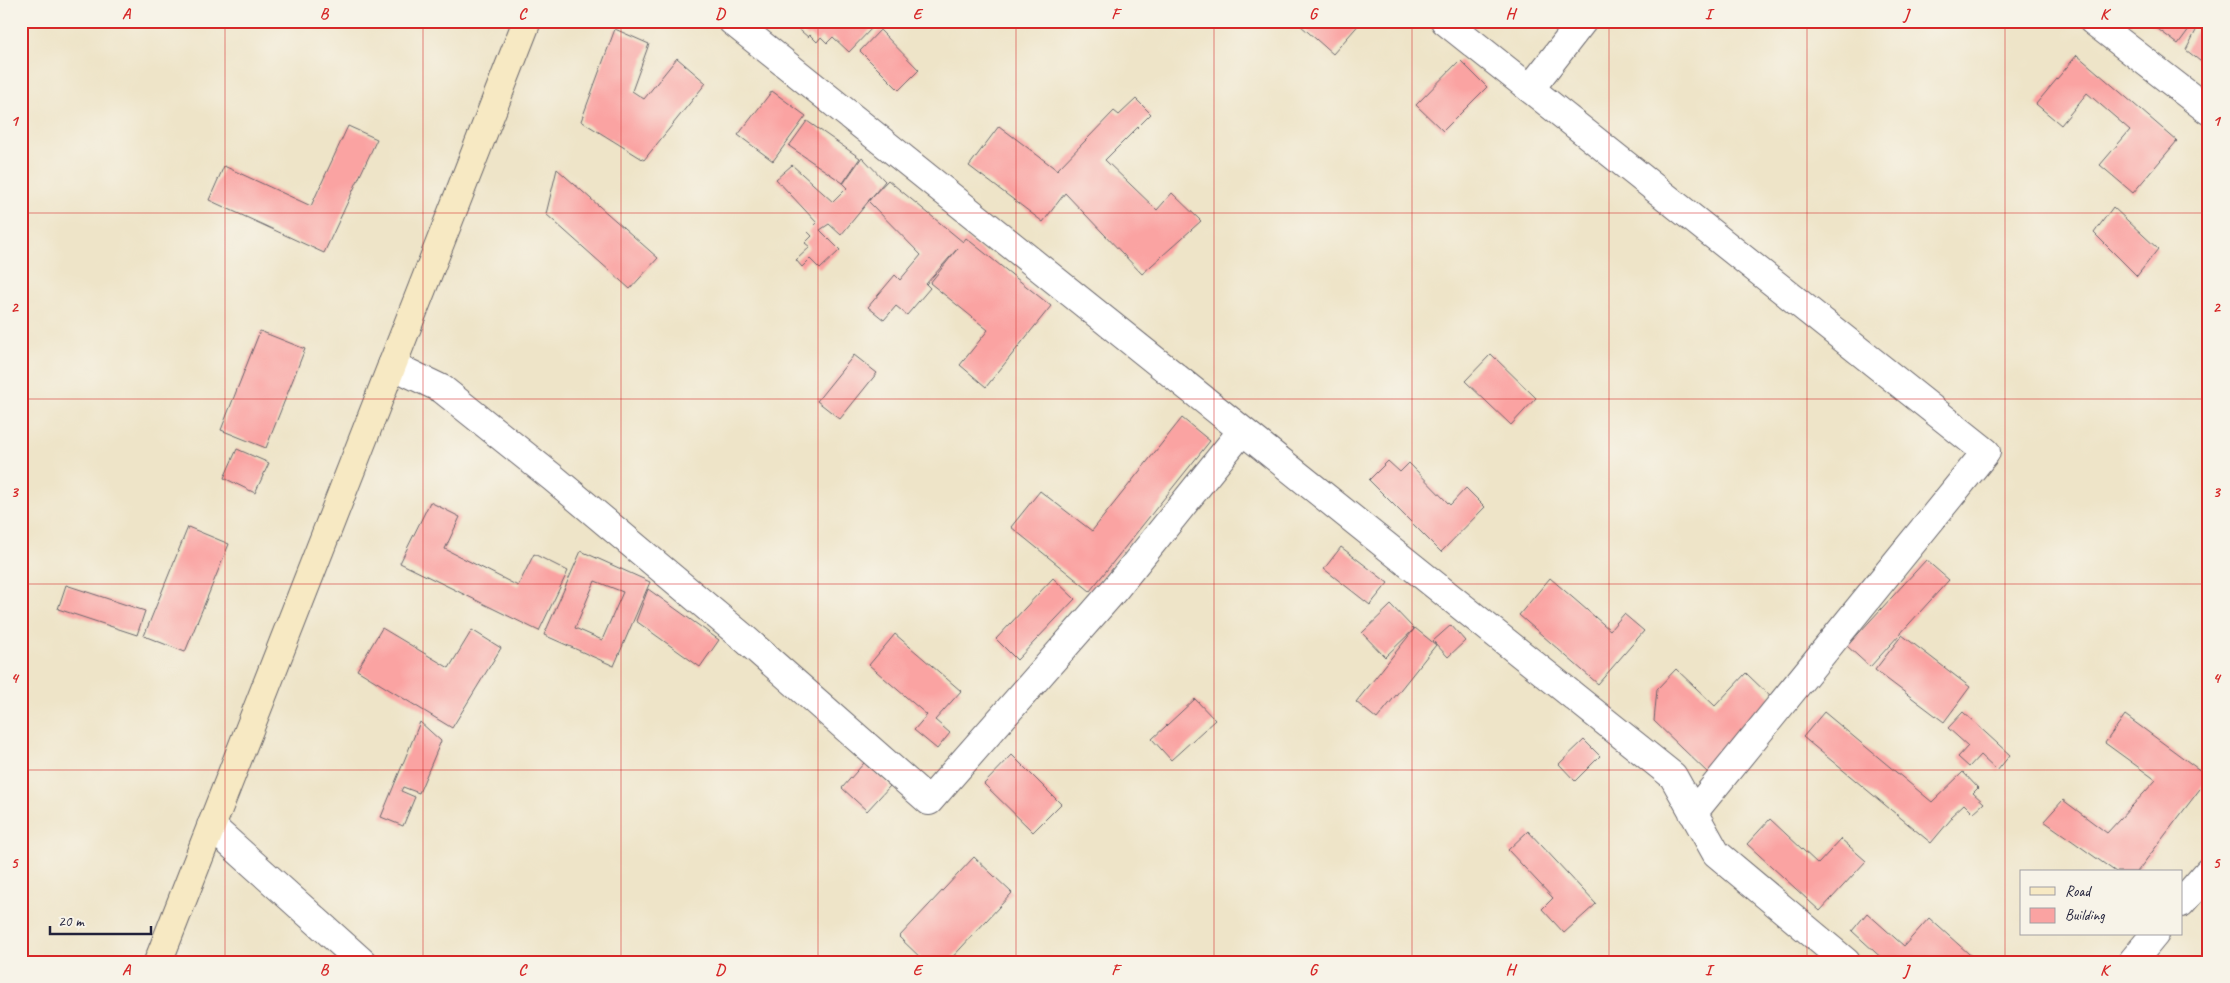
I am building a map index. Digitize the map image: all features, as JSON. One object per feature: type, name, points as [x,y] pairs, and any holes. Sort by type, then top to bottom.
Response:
[{"type":"street","points":[[158,962],[527,21]]},
{"type":"street","points":[[732,21],[1673,776],[1716,853],[1846,962]]},
{"type":"street","points":[[1445,21],[1986,452],[1693,813]]},
{"type":"street","points":[[1530,89],[1583,21]]},
{"type":"street","points":[[2093,21],[2209,111]]},
{"type":"street","points":[[392,364],[442,389],[552,477],[744,638],[929,801],[1115,589],[1242,431]]},
{"type":"street","points":[[211,826],[362,962]]},
{"type":"street","points":[[2182,902],[2209,871]]},
{"type":"street","points":[[2132,962],[2153,936]]},
{"type":"building","points":[[789,21],[867,21],[873,27],[849,52],[833,37],[827,43],[821,37],[817,42]]},
{"type":"building","points":[[1304,21],[1362,21],[1333,54],[1300,25]]},
{"type":"building","points":[[2147,21],[2195,21],[2178,44]]},
{"type":"building","points":[[2201,21],[2209,21],[2209,68],[2186,50]]},
{"type":"building","points":[[615,29],[649,44],[632,91],[644,99],[677,58],[706,83],[644,160],[581,121]]},
{"type":"building","points":[[880,30],[919,70],[899,90],[860,51]]},
{"type":"building","points":[[2077,55],[2177,141],[2133,193],[2100,165],[2130,130],[2087,93],[2061,125],[2036,104]]},
{"type":"building","points":[[1460,60],[1487,87],[1443,131],[1416,105]]},
{"type":"building","points":[[772,91],[806,116],[773,161],[738,135]]},
{"type":"building","points":[[1136,99],[1151,114],[1105,160],[1157,210],[1172,193],[1201,221],[1142,274],[1065,193],[1043,222],[969,166],[999,126],[1057,170],[1114,111],[1119,115]]},
{"type":"building","points":[[807,121],[860,158],[843,183],[789,146]]},
{"type":"building","points":[[348,126],[377,139],[324,253],[209,200],[224,166],[311,206]]},
{"type":"building","points":[[862,157],[885,181],[841,235],[829,224],[820,230],[840,250],[820,269],[810,259],[802,267],[796,260],[810,247],[805,243],[812,236],[808,232],[817,223],[776,179],[792,165],[833,202],[847,188],[843,184]]},
{"type":"building","points":[[557,169],[658,258],[630,289],[546,214]]},
{"type":"building","points":[[888,180],[963,242],[966,238],[1051,306],[986,387],[960,365],[988,330],[930,283],[958,248],[926,284],[930,288],[907,315],[896,306],[884,320],[868,307],[895,275],[900,280],[921,255],[868,201]]},
{"type":"building","points":[[2113,207],[2158,249],[2137,276],[2094,233]]},
{"type":"building","points":[[260,331],[305,349],[266,448],[221,430]]},
{"type":"building","points":[[1491,354],[1536,398],[1511,425],[1465,381]]},
{"type":"building","points":[[854,355],[877,373],[840,419],[817,401]]},
{"type":"building","points":[[1182,418],[1210,441],[1090,591],[1011,527],[1040,491],[1092,531]]},
{"type":"building","points":[[237,449],[269,463],[255,493],[224,478]]},
{"type":"building","points":[[1388,461],[1400,472],[1409,463],[1450,505],[1466,488],[1485,507],[1441,552],[1369,480]]},
{"type":"building","points":[[430,502],[460,517],[445,549],[518,586],[534,554],[568,571],[539,631],[400,563]]},
{"type":"building","points":[[188,527],[229,544],[185,652],[144,636]]},
{"type":"building","points":[[1341,547],[1388,583],[1370,605],[1324,569]]},
{"type":"building","points":[[581,551],[650,582],[614,666],[544,635]],"holes":[[[595,581],[623,592],[602,640],[575,628]]]},
{"type":"building","points":[[1926,560],[1949,580],[1870,667],[1847,646]]},
{"type":"building","points":[[1053,578],[1075,599],[1017,660],[996,639]]},
{"type":"building","points":[[1550,578],[1610,630],[1624,614],[1644,631],[1598,684],[1519,615]]},
{"type":"building","points":[[66,585],[145,611],[137,635],[58,609]]},
{"type":"building","points":[[648,589],[719,640],[700,667],[636,621]]},
{"type":"building","points":[[1391,605],[1414,629],[1385,657],[1362,633]]},
{"type":"building","points":[[1451,625],[1465,641],[1448,657],[1433,641]]},
{"type":"building","points":[[382,628],[449,668],[472,630],[501,648],[452,728],[357,670]]},
{"type":"building","points":[[1415,628],[1436,645],[1377,719],[1356,702]]},
{"type":"building","points":[[895,634],[961,691],[935,720],[950,733],[937,749],[914,730],[927,715],[869,665]]},
{"type":"building","points":[[1902,635],[1970,687],[1944,722],[1875,670]]},
{"type":"building","points":[[1676,669],[1715,706],[1746,673],[1777,703],[1709,774],[1654,721],[1657,689]]},
{"type":"building","points":[[1195,699],[1215,720],[1171,760],[1152,739]]},
{"type":"building","points":[[1824,712],[1932,802],[1963,772],[1978,788],[1973,793],[1984,803],[1973,813],[1964,804],[1950,817],[1952,818],[1931,843],[1803,737]]},
{"type":"building","points":[[1963,712],[2010,755],[1997,771],[1980,755],[1969,767],[1958,757],[1968,746],[1948,728]]},
{"type":"building","points":[[2125,715],[2209,777],[2139,870],[2113,870],[2044,821],[2063,800],[2107,833],[2156,780],[2105,743]]},
{"type":"building","points":[[420,722],[441,741],[419,793],[403,787],[401,791],[415,797],[403,826],[381,817]]},
{"type":"building","points":[[1584,740],[1600,756],[1575,781],[1559,764]]},
{"type":"building","points":[[1012,755],[1061,804],[1033,832],[984,784]]},
{"type":"building","points":[[864,763],[890,786],[867,811],[842,788]]},
{"type":"building","points":[[1770,819],[1818,864],[1841,839],[1866,861],[1820,911],[1747,844]]},
{"type":"building","points":[[1528,831],[1596,904],[1564,933],[1542,909],[1553,898],[1508,850]]},
{"type":"building","points":[[974,857],[1012,893],[948,962],[925,962],[899,937]]},
{"type":"building","points":[[1867,913],[1904,946],[1929,918],[1978,962],[1886,962],[1852,931]]}]
